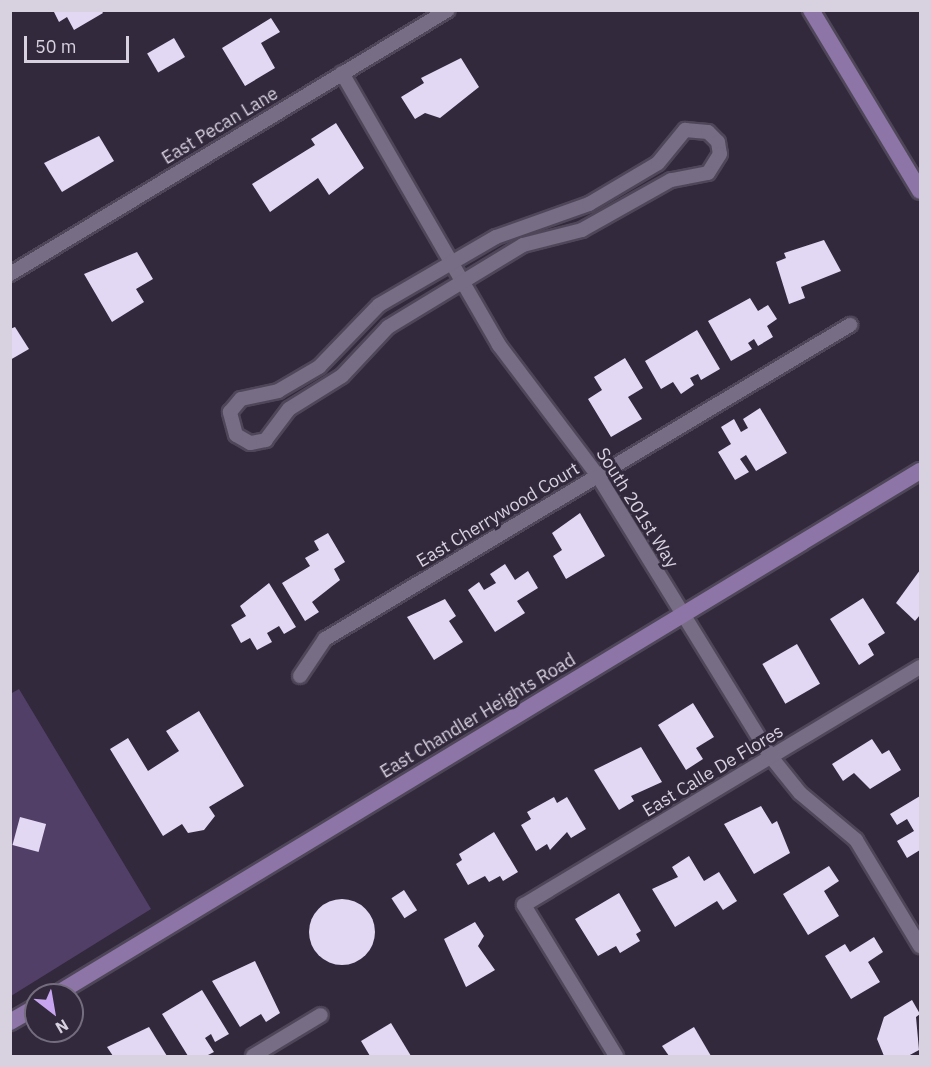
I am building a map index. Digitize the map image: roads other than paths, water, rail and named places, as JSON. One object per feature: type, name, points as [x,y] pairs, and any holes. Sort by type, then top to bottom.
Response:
[{"type":"main road","points":[[811,10],[921,191]]},
{"type":"main road","name":"East Chandler Heights Road","points":[[75,983],[921,471]]},
{"type":"main road","points":[[10,1022],[24,1014]]},
{"type":"street","name":"East Pecan Lane","points":[[10,274],[448,10]]},
{"type":"street","name":"South 201st Way","points":[[342,73],[449,262],[499,345],[598,476],[771,757],[800,794],[856,840],[921,946]]},
{"type":"street","points":[[685,130],[708,132],[718,142],[720,154],[708,173],[681,177],[582,230],[523,246],[388,327],[358,361],[289,409],[266,440],[250,443],[236,435],[230,412],[241,399],[278,391],[342,348],[379,305],[449,262],[516,228],[577,209],[636,177],[658,163],[685,130]]},
{"type":"street","points":[[636,177],[647,194]]},
{"type":"street","points":[[516,228],[523,246]]},
{"type":"street","name":"East Cherrywood Court","points":[[300,676],[325,639],[850,325]]},
{"type":"street","points":[[342,348],[358,361]]},
{"type":"street","name":"East Calle De Flores","points":[[616,1056],[525,905],[921,667]]},
{"type":"street","points":[[253,1056],[321,1015]]}]
